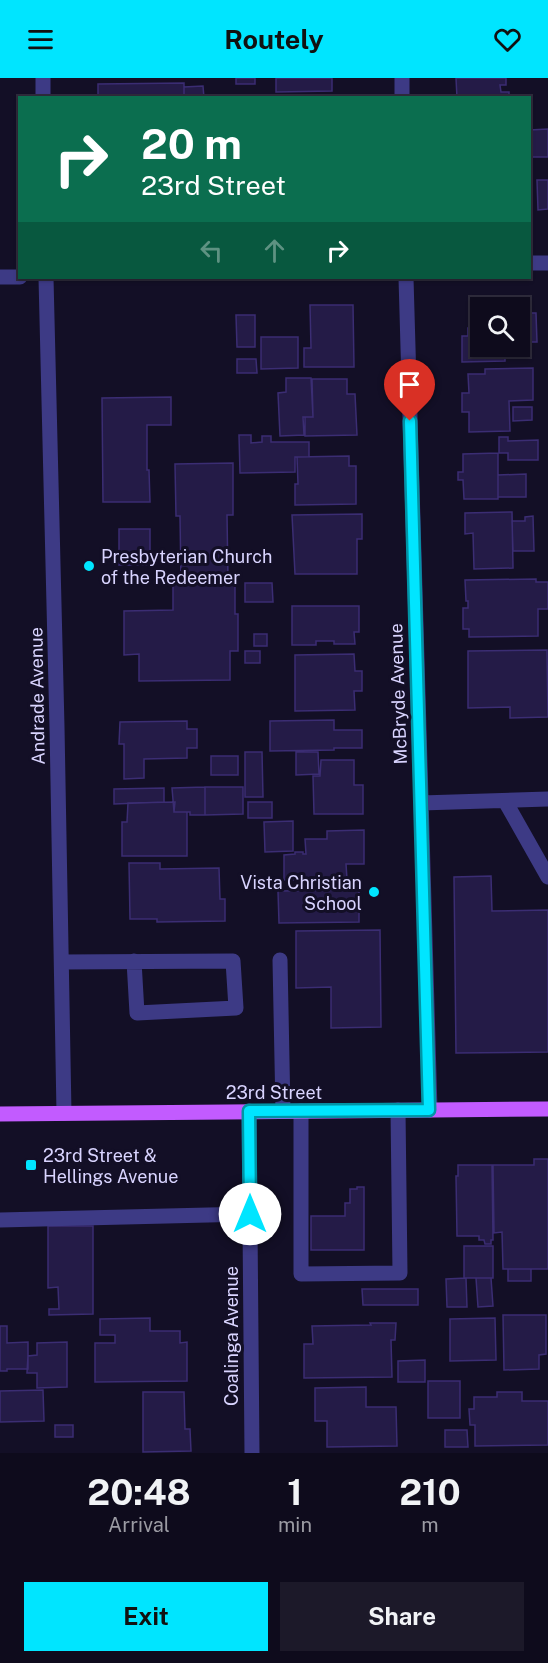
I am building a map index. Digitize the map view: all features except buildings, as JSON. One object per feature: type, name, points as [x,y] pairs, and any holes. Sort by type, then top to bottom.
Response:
[{"type":"main road","name":"23rd Street","points":[[0,1114],[548,1109]]},
{"type":"street","points":[[43,78],[43,96]]},
{"type":"street","points":[[402,78],[402,96]]},
{"type":"street","points":[[531,263],[548,263]]},
{"type":"street","points":[[0,277],[18,277]]},
{"type":"street","name":"Andrade Avenue","points":[[46,279],[64,1113]]},
{"type":"street","name":"McBryde Avenue","points":[[406,279],[429,1110]]},
{"type":"street","points":[[421,803],[548,799]]},
{"type":"street","points":[[505,801],[548,878]]},
{"type":"street","points":[[280,960],[284,1111]]},
{"type":"street","points":[[62,962],[134,961],[233,961],[237,1008],[137,1013],[134,961]]},
{"type":"street","points":[[301,1111],[301,1274],[400,1273],[398,1110]]},
{"type":"street","name":"Coalinga Avenue","points":[[249,1111],[252,1453]]},
{"type":"street","points":[[0,1220],[250,1214]]},
{"type":"place","name":"Presbyterian Church of the Redeemer","points":[[89,566]]},
{"type":"place","name":"Vista Christian School","points":[[374,892]]},
{"type":"place","name":"23rd Street & Hellings Avenue","points":[[31,1165]]},
{"type":"route","points":[[250,1214],[249,1111],[429,1110],[410,421]]}]
